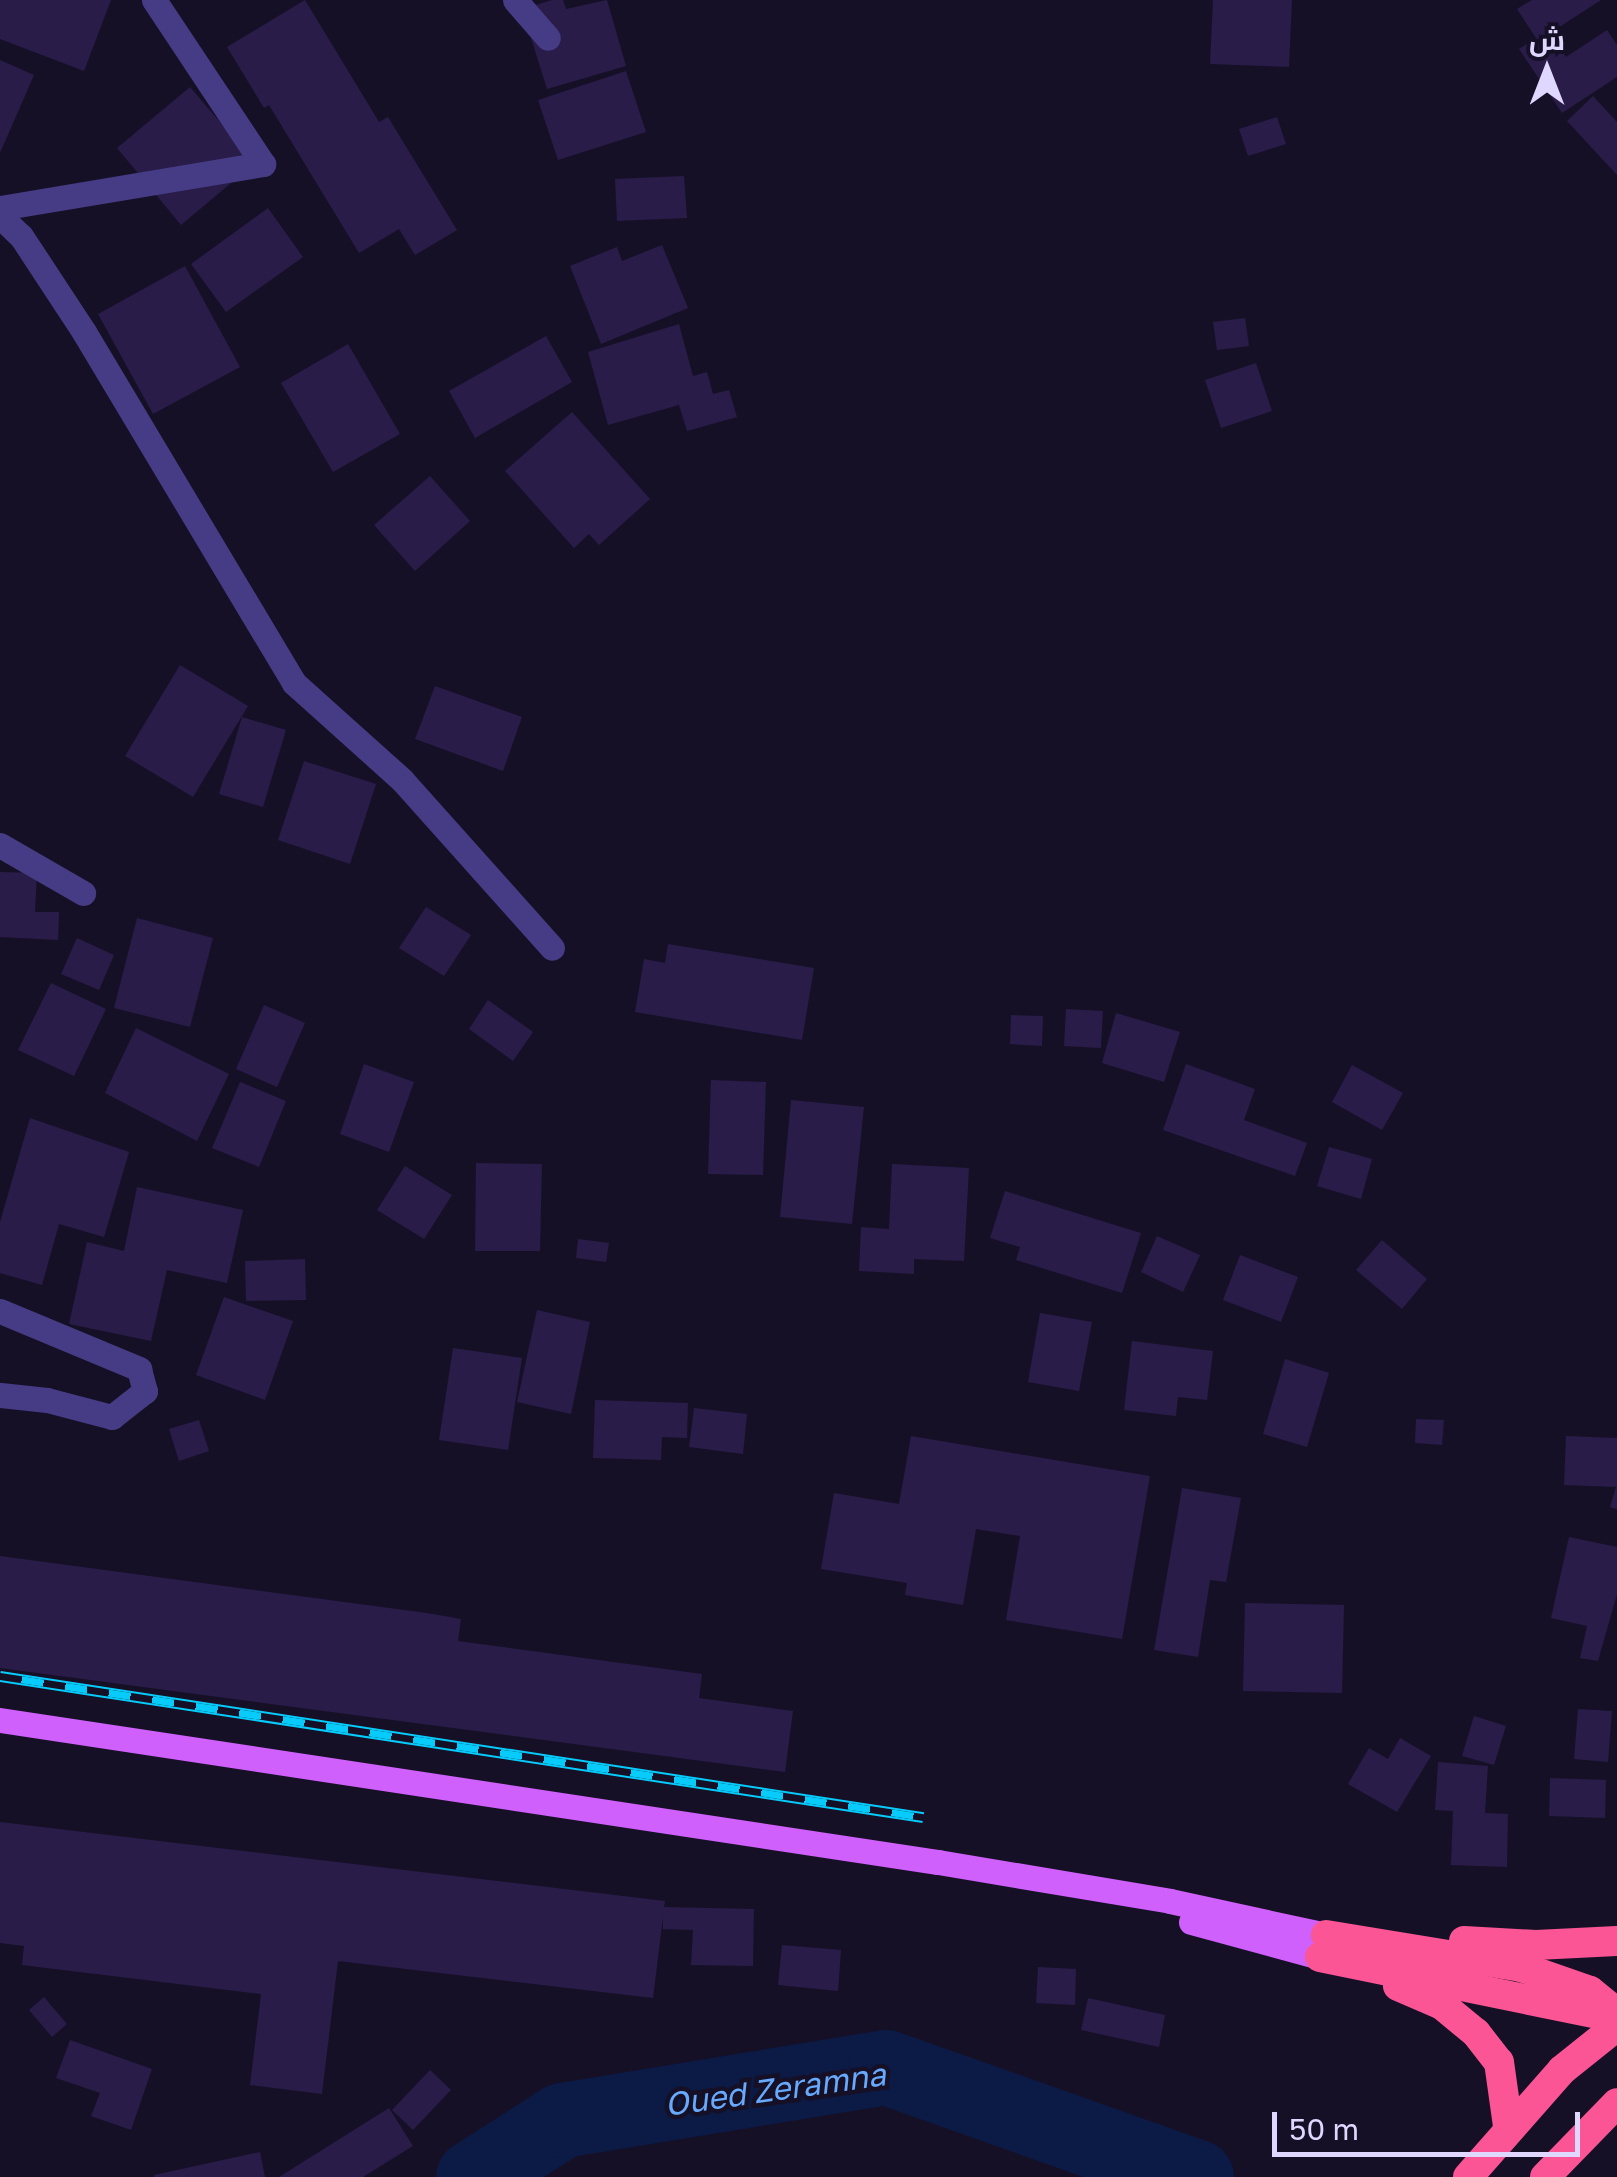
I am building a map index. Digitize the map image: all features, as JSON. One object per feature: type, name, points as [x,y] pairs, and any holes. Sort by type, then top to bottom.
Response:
[{"type":"highway","points":[[1323,1946],[1617,1941]]},
{"type":"highway","points":[[1323,1946],[1617,2015]]},
{"type":"highway","points":[[1323,1946],[1442,2005],[1476,2033],[1499,2062],[1499,2138]]},
{"type":"highway","points":[[1468,2177],[1562,2070],[1617,2026]]},
{"type":"highway","points":[[1545,2177],[1617,2103]]},
{"type":"main road","points":[[0,1720],[938,1862],[1323,1946]]},
{"type":"street","points":[[0,208],[263,164],[154,0]]},
{"type":"street","points":[[515,0],[548,38]]},
{"type":"street","points":[[0,216],[21,236],[84,332],[294,683],[402,780],[552,948]]},
{"type":"street","points":[[0,845],[83,893]]},
{"type":"street","points":[[0,1310],[139,1370],[145,1391],[112,1417],[47,1400],[0,1395]]},
{"type":"building","points":[[0,0],[111,0],[84,71],[0,39]]},
{"type":"building","points":[[305,0],[379,122],[388,117],[457,230],[415,255],[399,229],[359,253],[269,105],[264,108],[227,47]]},
{"type":"building","points":[[563,0],[566,9],[607,0],[626,66],[547,89],[522,9]]},
{"type":"building","points":[[1213,0],[1292,0],[1289,67],[1210,64]]},
{"type":"building","points":[[1532,0],[1601,0],[1550,33],[1566,57],[1607,30],[1617,45],[1617,77],[1562,113],[1519,49],[1536,38],[1517,9]]},
{"type":"building","points":[[0,60],[34,75],[0,153]]},
{"type":"building","points":[[626,71],[646,132],[558,160],[538,100]]},
{"type":"building","points":[[190,87],[255,163],[181,225],[117,148]]},
{"type":"building","points":[[1593,96],[1617,122],[1617,175],[1567,121]]},
{"type":"building","points":[[1277,117],[1286,144],[1248,156],[1239,129]]},
{"type":"building","points":[[684,176],[687,218],[617,221],[615,179]]},
{"type":"building","points":[[268,208],[303,257],[226,312],[191,264]]},
{"type":"building","points":[[662,245],[688,308],[601,344],[570,266],[617,247],[622,261]]},
{"type":"building","points":[[185,266],[240,367],[153,414],[98,314]]},
{"type":"building","points":[[1245,318],[1249,346],[1217,350],[1213,322]]},
{"type":"building","points":[[679,324],[693,376],[707,372],[713,394],[729,390],[737,417],[687,431],[679,405],[608,425],[588,352]]},
{"type":"building","points":[[546,336],[572,382],[475,438],[449,391]]},
{"type":"building","points":[[348,344],[400,434],[333,472],[281,383]]},
{"type":"building","points":[[1256,363],[1272,411],[1221,428],[1205,380]]},
{"type":"building","points":[[572,412],[650,499],[599,545],[589,534],[574,548],[505,471]]},
{"type":"building","points":[[430,476],[470,521],[415,571],[374,525]]},
{"type":"building","points":[[180,665],[248,706],[193,797],[125,756]]},
{"type":"building","points":[[435,686],[522,717],[503,771],[415,739]]},
{"type":"building","points":[[242,717],[286,730],[263,807],[219,794]]},
{"type":"building","points":[[304,761],[376,784],[350,864],[278,840]]},
{"type":"building","points":[[0,872],[37,873],[35,912],[59,912],[58,940],[0,937]]},
{"type":"building","points":[[426,907],[471,935],[444,976],[399,948]]},
{"type":"building","points":[[137,918],[213,938],[190,1027],[114,1008]]},
{"type":"building","points":[[77,938],[114,955],[99,990],[61,974]]},
{"type":"building","points":[[668,944],[814,968],[802,1040],[635,1012],[644,959],[665,963]]},
{"type":"building","points":[[51,983],[106,1009],[74,1076],[18,1050]]},
{"type":"building","points":[[488,1000],[533,1032],[513,1061],[469,1029]]},
{"type":"building","points":[[264,1005],[305,1023],[277,1087],[236,1069]]},
{"type":"building","points":[[1066,1009],[1103,1011],[1101,1048],[1064,1046]]},
{"type":"building","points":[[1116,1013],[1180,1032],[1164,1082],[1102,1063]]},
{"type":"building","points":[[1011,1015],[1043,1016],[1042,1046],[1010,1044]]},
{"type":"building","points":[[136,1028],[229,1074],[197,1141],[105,1093]]},
{"type":"building","points":[[364,1064],[414,1082],[389,1152],[340,1134]]},
{"type":"building","points":[[1186,1064],[1255,1089],[1244,1120],[1307,1143],[1295,1176],[1163,1130]]},
{"type":"building","points":[[1352,1065],[1403,1093],[1382,1130],[1332,1102]]},
{"type":"building","points":[[711,1080],[766,1082],[763,1175],[708,1174]]},
{"type":"building","points":[[240,1082],[286,1101],[259,1167],[212,1148]]},
{"type":"building","points":[[791,1100],[864,1107],[852,1224],[780,1217]]},
{"type":"building","points":[[30,1118],[129,1152],[104,1237],[59,1224],[42,1285],[0,1273],[0,1222]]},
{"type":"building","points":[[1329,1147],[1372,1159],[1361,1199],[1317,1186]]},
{"type":"building","points":[[476,1163],[542,1164],[540,1251],[475,1251]]},
{"type":"building","points":[[892,1164],[969,1168],[964,1261],[914,1259],[914,1274],[859,1271],[861,1227],[889,1229]]},
{"type":"building","points":[[405,1166],[452,1195],[424,1239],[377,1210]]},
{"type":"building","points":[[137,1187],[243,1210],[227,1283],[167,1270],[151,1341],[69,1324],[87,1242],[124,1251]]},
{"type":"building","points":[[1005,1191],[1141,1233],[1122,1293],[1016,1260],[1020,1247],[990,1238]]},
{"type":"building","points":[[1157,1236],[1200,1255],[1183,1292],[1141,1272]]},
{"type":"building","points":[[578,1239],[609,1243],[606,1262],[576,1258]]},
{"type":"building","points":[[1382,1240],[1427,1279],[1402,1309],[1356,1270]]},
{"type":"building","points":[[1240,1255],[1298,1277],[1281,1322],[1223,1300]]},
{"type":"building","points":[[305,1259],[306,1300],[246,1301],[245,1261]]},
{"type":"building","points":[[224,1297],[293,1321],[265,1400],[196,1375]]},
{"type":"building","points":[[537,1310],[590,1322],[571,1414],[517,1402]]},
{"type":"building","points":[[1040,1313],[1092,1322],[1079,1391],[1028,1382]]},
{"type":"building","points":[[1132,1341],[1213,1351],[1207,1400],[1178,1397],[1176,1416],[1124,1410]]},
{"type":"building","points":[[453,1348],[522,1358],[508,1450],[439,1440]]},
{"type":"building","points":[[1285,1359],[1329,1373],[1307,1447],[1263,1434]]},
{"type":"building","points":[[595,1400],[688,1403],[687,1438],[662,1437],[661,1460],[593,1458]]},
{"type":"building","points":[[694,1408],[747,1414],[743,1454],[689,1447]]},
{"type":"building","points":[[1416,1419],[1444,1420],[1442,1445],[1415,1443]]},
{"type":"building","points":[[199,1420],[209,1451],[179,1461],[169,1429]]},
{"type":"building","points":[[911,1436],[1150,1476],[1122,1639],[1006,1620],[1020,1536],[976,1529],[963,1605],[905,1595],[907,1583],[821,1569],[834,1493],[899,1504]]},
{"type":"building","points":[[1566,1436],[1617,1438],[1617,1509],[1610,1507],[1616,1487],[1564,1485]]},
{"type":"building","points":[[1182,1488],[1241,1498],[1226,1582],[1210,1580],[1198,1657],[1154,1650]]},
{"type":"building","points":[[1569,1537],[1617,1547],[1617,1594],[1598,1661],[1580,1658],[1587,1626],[1551,1618]]},
{"type":"building","points":[[0,1556],[427,1613],[461,1619],[458,1641],[702,1674],[699,1698],[793,1711],[785,1772],[0,1668]]},
{"type":"building","points":[[1245,1603],[1344,1605],[1342,1693],[1243,1691]]},
{"type":"building","points":[[1578,1709],[1612,1711],[1608,1762],[1574,1759]]},
{"type":"building","points":[[1474,1716],[1506,1726],[1494,1765],[1462,1756]]},
{"type":"building","points":[[1400,1738],[1431,1756],[1397,1812],[1348,1784],[1369,1748],[1388,1759]]},
{"type":"building","points":[[1438,1762],[1488,1766],[1485,1813],[1508,1814],[1507,1867],[1451,1865],[1453,1811],[1435,1810]]},
{"type":"building","points":[[1550,1778],[1606,1780],[1605,1818],[1549,1816]]},
{"type":"building","points":[[0,1822],[665,1901],[664,1907],[754,1909],[753,1966],[691,1965],[693,1930],[663,1929],[663,1917],[653,1998],[338,1961],[322,2094],[250,2085],[261,1994],[22,1965],[24,1946],[0,1943]]},
{"type":"building","points":[[782,1945],[841,1950],[838,1991],[778,1985]]},
{"type":"building","points":[[1038,1967],[1076,1969],[1075,2005],[1036,2003]]},
{"type":"building","points":[[44,1997],[67,2024],[52,2037],[29,2010]]},
{"type":"building","points":[[1088,1998],[1165,2015],[1159,2047],[1081,2030]]},
{"type":"building","points":[[70,2040],[152,2069],[131,2130],[91,2116],[100,2093],[56,2078]]},
{"type":"building","points":[[430,2070],[451,2090],[413,2130],[392,2110]]},
{"type":"building","points":[[389,2108],[413,2146],[363,2177],[279,2177]]},
{"type":"building","points":[[260,2152],[265,2177],[154,2177],[154,2175]]},
{"type":"waterway","name":"Oued Zeramna","points":[[473,2177],[562,2120],[886,2067],[1196,2177]]},
{"type":"railway","points":[[0,1676],[923,1817]]}]
